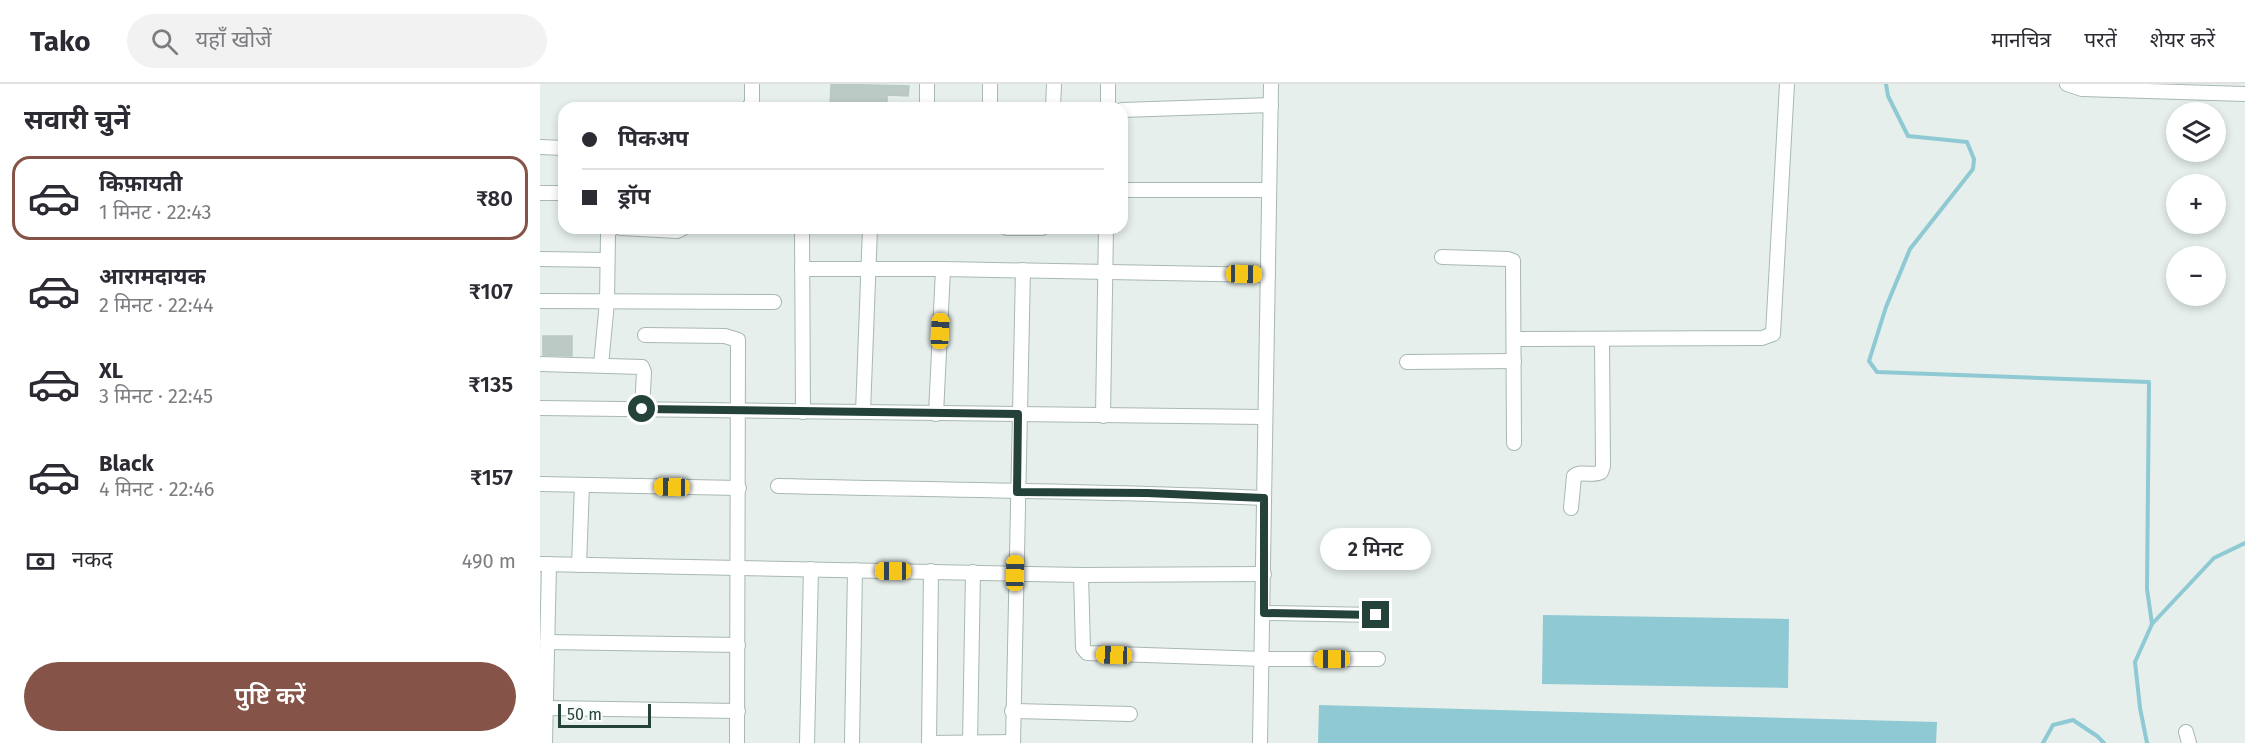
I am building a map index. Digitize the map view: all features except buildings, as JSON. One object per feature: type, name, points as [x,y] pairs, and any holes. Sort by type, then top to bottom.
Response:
[{"type":"street","points":[[752,84],[752,102]]},
{"type":"street","points":[[927,84],[927,102]]},
{"type":"street","points":[[990,84],[990,102]]},
{"type":"street","points":[[1053,102],[1054,84]]},
{"type":"street","points":[[1108,84],[1108,102]]},
{"type":"street","points":[[1260,743],[1264,613],[1271,84]]},
{"type":"street","points":[[1514,339],[1761,338],[1773,334],[1787,84]]},
{"type":"street","points":[[2067,84],[2082,89],[2245,94]]},
{"type":"street","points":[[1128,110],[1271,105]]},
{"type":"street","points":[[540,147],[558,148]]},
{"type":"street","points":[[1128,190],[1268,190]]},
{"type":"street","points":[[540,193],[558,194]]},
{"type":"street","points":[[601,365],[607,302],[609,234]]},
{"type":"street","points":[[802,234],[803,412]]},
{"type":"street","points":[[863,412],[870,234]]},
{"type":"street","points":[[1103,416],[1106,234]]},
{"type":"street","points":[[1442,257],[1514,261],[1514,443]]},
{"type":"street","points":[[540,259],[607,260]]},
{"type":"street","points":[[802,269],[1105,271],[1268,275]]},
{"type":"street","points":[[936,414],[944,269]]},
{"type":"street","points":[[931,571],[929,743],[1013,743],[1018,414],[1023,270]]},
{"type":"street","points":[[540,302],[774,302]]},
{"type":"street","points":[[645,334],[738,340],[737,743]]},
{"type":"street","points":[[1571,508],[1574,476],[1579,473],[1596,474],[1601,472],[1603,466],[1602,339]]},
{"type":"street","points":[[1407,362],[1514,361]]},
{"type":"street","points":[[540,364],[642,367],[644,372],[642,409]]},
{"type":"street","points":[[540,408],[1265,417]]},
{"type":"street","points":[[540,484],[739,488]]},
{"type":"street","points":[[579,565],[582,485]]},
{"type":"street","points":[[777,486],[1147,493],[1264,498]]},
{"type":"street","points":[[545,743],[544,564],[1082,575],[1264,574]]},
{"type":"street","points":[[807,743],[811,569]]},
{"type":"street","points":[[852,743],[855,570]]},
{"type":"street","points":[[970,742],[973,572]]},
{"type":"street","points":[[1082,575],[1083,643],[1086,653],[1263,659],[1378,659]]},
{"type":"street","points":[[1264,613],[1376,615]]},
{"type":"street","points":[[545,636],[738,645]]},
{"type":"street","points":[[546,708],[738,711]]},
{"type":"street","points":[[1012,711],[1130,714]]},
{"type":"water","points":[[1543,615],[1789,619],[1788,688],[1542,684]]},
{"type":"water","points":[[1319,705],[1937,722],[1936,743],[1318,743]]},
{"type":"waterway","points":[[1886,84],[1888,96],[1908,136],[1967,142],[1974,159],[1973,169],[1910,249],[1886,307],[1869,361],[1877,372],[2149,382],[2147,589],[2152,624]]},
{"type":"waterway","points":[[2147,743],[2135,662],[2152,624],[2214,558],[2245,543]]},
{"type":"waterway","points":[[2043,743],[2053,725],[2073,720],[2104,743]]},
{"type":"route","points":[[642,409],[1018,414],[1017,492],[1147,493],[1264,498],[1264,613],[1376,615]]}]
